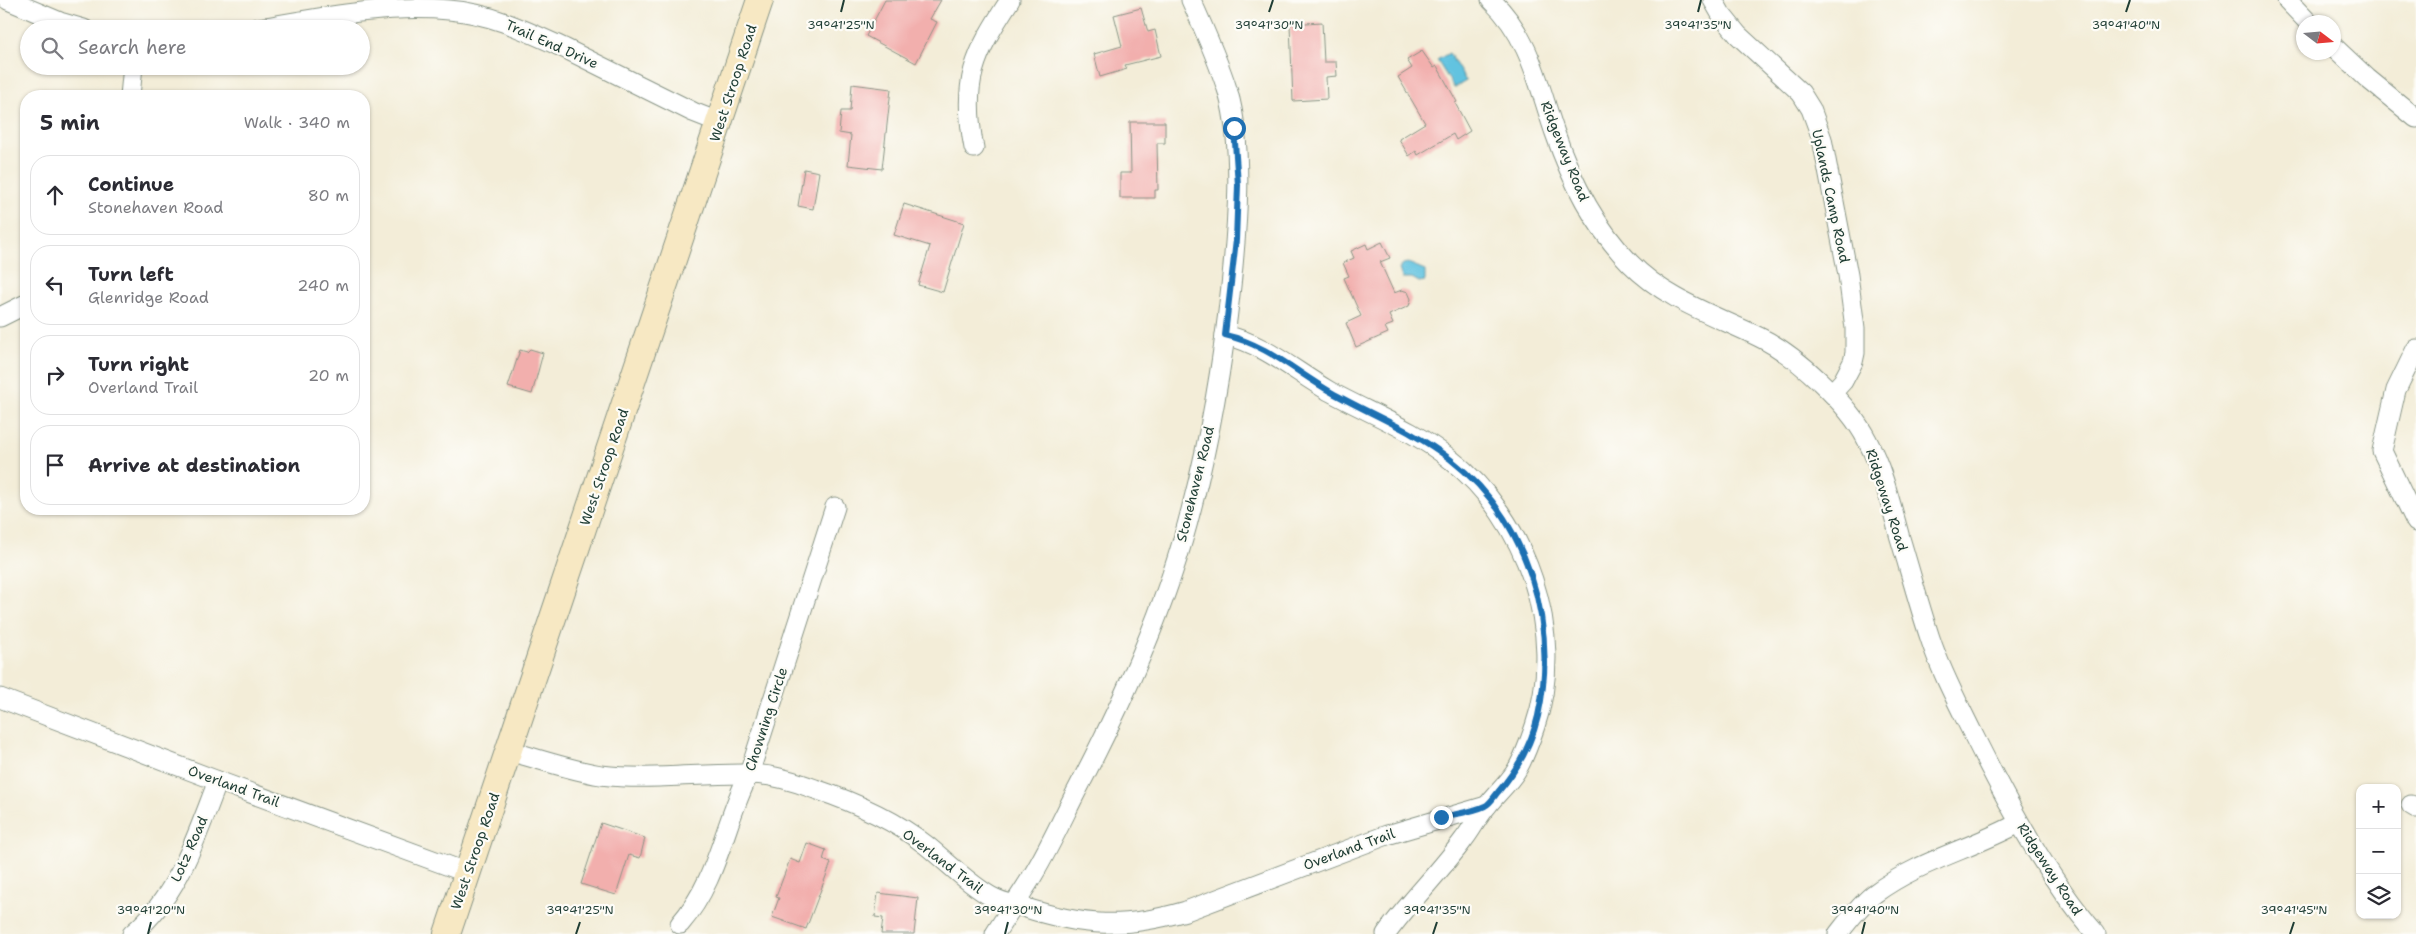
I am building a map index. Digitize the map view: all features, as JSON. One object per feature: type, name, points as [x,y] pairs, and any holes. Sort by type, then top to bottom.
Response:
[{"type":"main road","name":"West Stroop Road","points":[[447,934],[721,123],[760,0]]},
{"type":"street","points":[[8,0],[55,20]]},
{"type":"street","points":[[974,148],[968,103],[971,78],[978,55],[1010,0]]},
{"type":"street","name":"Stonehaven Road","points":[[995,934],[1033,876],[1084,778],[1146,643],[1192,508],[1208,438],[1225,335],[1236,240],[1238,185],[1234,128],[1228,93],[1216,56],[1191,0]]},
{"type":"street","name":"Ridgeway Road","points":[[1491,0],[1513,23],[1528,50],[1556,138],[1584,200],[1602,228],[1630,262],[1653,283],[1686,304],[1761,338],[1783,351],[1832,393],[1865,436],[1875,457],[1932,642],[1954,694],[2019,823],[2081,917],[2096,934]]},
{"type":"street","name":"Uplands Camp Road","points":[[1713,0],[1738,35],[1801,93],[1810,109],[1822,139],[1848,275],[1855,328],[1855,353],[1852,362],[1843,381],[1832,393]]},
{"type":"street","points":[[2287,0],[2301,15]]},
{"type":"street","name":"Trail End Drive","points":[[308,20],[367,10],[403,8],[466,12],[494,18],[530,32],[693,112],[721,123]]},
{"type":"street","points":[[2341,54],[2367,78],[2416,118]]},
{"type":"street","points":[[131,90],[132,75]]},
{"type":"street","points":[[0,317],[20,307]]},
{"type":"street","points":[[1225,335],[1242,339],[1258,346],[1323,388],[1424,441],[1449,458],[1473,479],[1490,499],[1513,534],[1527,565],[1538,601],[1544,634],[1546,668],[1543,695],[1536,725],[1523,757],[1515,772],[1486,806],[1463,840],[1386,934]]},
{"type":"street","points":[[2416,349],[2396,390],[2382,452],[2416,522]]},
{"type":"street","name":"Chowning Circle","points":[[680,924],[694,907],[707,886],[737,798],[749,774],[835,507]]},
{"type":"street","name":"Overland Trail","points":[[0,698],[468,873]]},
{"type":"street","name":"Overland Trail","points":[[509,751],[602,775],[749,774],[767,776],[813,788],[855,803],[889,821],[924,843],[994,898],[1059,919],[1091,924],[1122,924],[1156,920],[1186,911],[1387,834],[1486,806]]},
{"type":"street","name":"Lotz Road","points":[[132,934],[146,922],[165,900],[182,871],[218,781]]},
{"type":"street","points":[[1838,934],[1852,915],[1873,895],[1891,883],[1936,859],[1995,836],[2019,823]]},
{"type":"water","points":[[1449,53],[1466,81],[1454,88],[1437,60]]},
{"type":"water","points":[[1408,263],[1425,270],[1425,281],[1419,282],[1412,278],[1402,278],[1399,269],[1403,264]]},
{"type":"building","points":[[885,0],[941,0],[930,19],[937,22],[916,63],[866,36]]},
{"type":"building","points":[[1141,8],[1148,32],[1155,30],[1161,56],[1125,65],[1127,69],[1100,77],[1094,54],[1122,46],[1114,15]]},
{"type":"building","points":[[1322,22],[1324,62],[1336,62],[1337,76],[1326,77],[1327,99],[1293,101],[1290,24]]},
{"type":"building","points":[[1422,51],[1434,68],[1437,66],[1457,102],[1455,103],[1470,131],[1456,140],[1453,134],[1418,155],[1416,151],[1409,156],[1399,139],[1425,123],[1398,77],[1412,68],[1407,60]]},
{"type":"building","points":[[852,84],[891,89],[882,169],[848,165],[851,135],[839,133],[841,111],[850,111]]},
{"type":"building","points":[[1130,122],[1165,122],[1165,143],[1157,143],[1158,190],[1155,190],[1155,198],[1120,198],[1120,173],[1131,173]]},
{"type":"building","points":[[804,169],[819,172],[813,209],[798,206]]},
{"type":"building","points":[[904,204],[964,223],[943,292],[918,285],[930,246],[894,235]]},
{"type":"building","points":[[1382,242],[1390,258],[1380,262],[1394,293],[1402,290],[1408,292],[1411,299],[1409,306],[1389,315],[1393,324],[1385,327],[1388,333],[1356,347],[1346,323],[1361,316],[1344,278],[1349,276],[1343,263],[1354,258],[1351,251],[1366,244],[1368,249]]},
{"type":"building","points":[[530,349],[543,353],[532,394],[508,387],[520,350],[527,352]]},
{"type":"building","points":[[601,823],[645,838],[640,858],[629,855],[616,895],[581,884]]},
{"type":"building","points":[[807,843],[826,850],[823,860],[831,863],[806,929],[772,917],[779,898],[776,897],[790,859],[800,863]]},
{"type":"building","points":[[878,893],[918,898],[914,934],[881,934],[883,918],[875,917]]},
{"type":"route","points":[[1234,128],[1238,185],[1236,240],[1225,335],[1242,339],[1258,346],[1323,388],[1424,441],[1449,458],[1473,479],[1495,506],[1513,534],[1527,565],[1538,601],[1544,634],[1546,668],[1543,695],[1536,725],[1523,757],[1515,772],[1486,806],[1441,817]]}]
